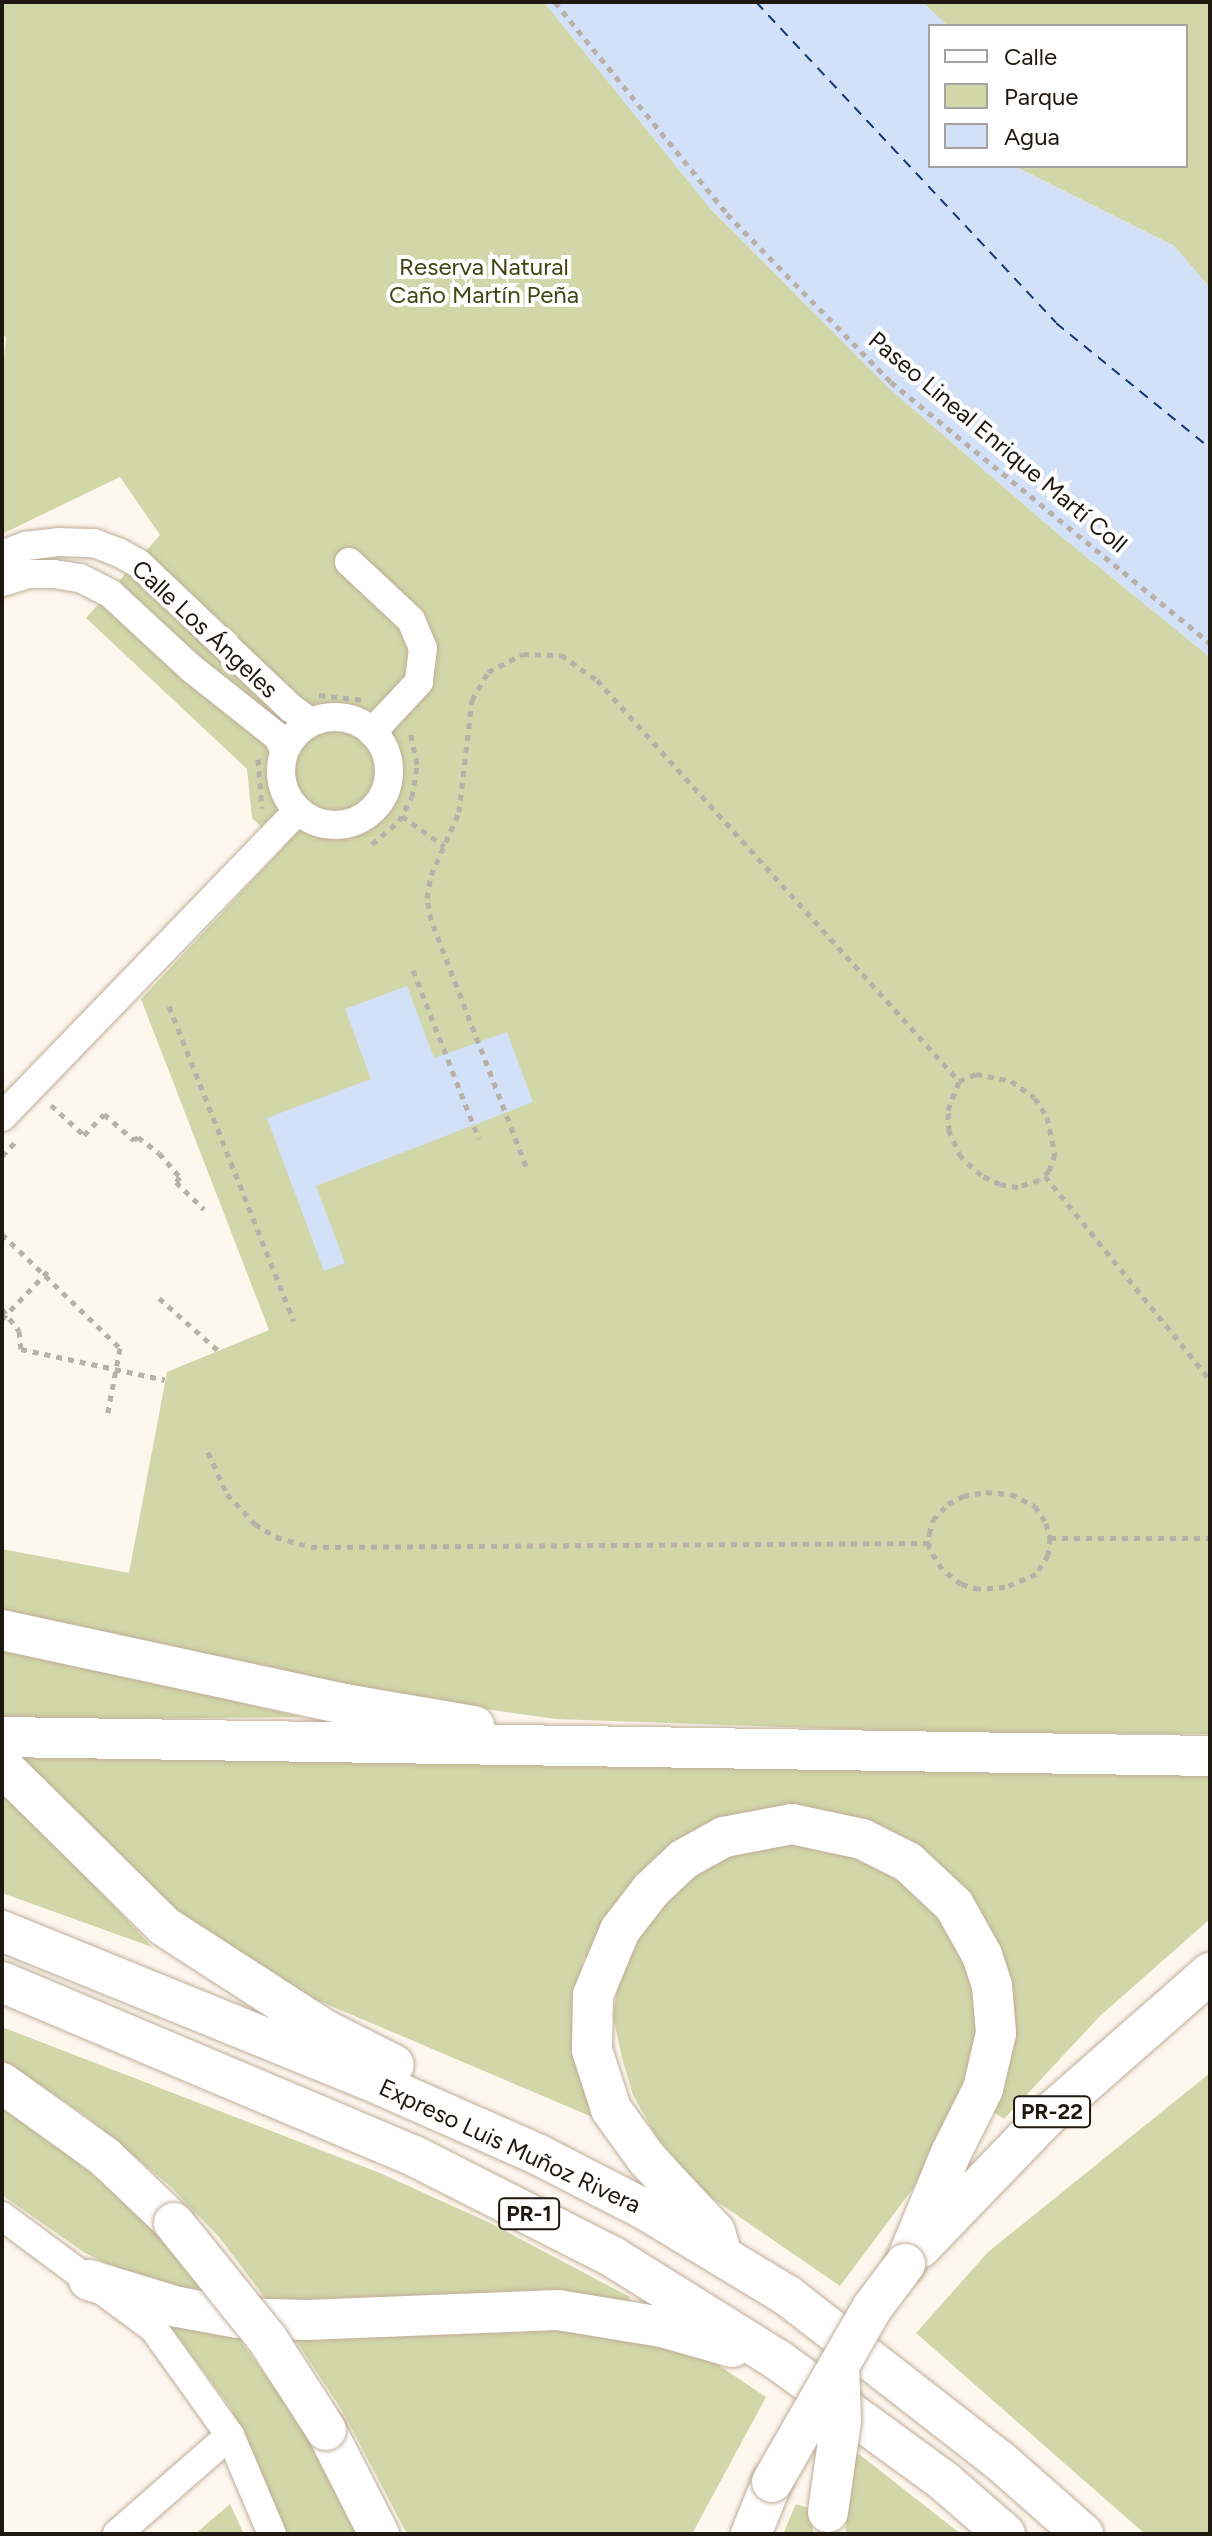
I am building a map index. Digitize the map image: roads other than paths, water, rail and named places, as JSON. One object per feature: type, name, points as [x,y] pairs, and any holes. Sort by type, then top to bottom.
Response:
[{"type":"highway","points":[[16,1634],[345,1704],[601,1745]]},
{"type":"highway","points":[[2,1737],[320,1745],[601,1745],[884,1754],[1210,1756]]},
{"type":"highway","points":[[2,1766],[164,1926],[325,2030],[475,2105],[539,2155]]},
{"type":"highway","points":[[722,2255],[715,2232],[647,2159],[611,2109],[592,2050],[590,2022],[593,1995],[603,1965],[634,1909],[676,1866],[703,1846],[724,1837],[792,1824],[862,1839],[908,1862],[954,1905],[982,1955],[996,2012],[993,2056],[983,2089],[951,2153],[905,2264]]},
{"type":"highway","name":"Expreso Luis Muñoz Rivera","points":[[2,1931],[367,2079],[539,2155],[646,2210],[788,2296],[911,2389],[1044,2496],[1083,2534]]},
{"type":"highway","name":"PR-22","points":[[751,2534],[772,2482],[872,2308],[905,2264],[1045,2118],[1210,1973]]},
{"type":"highway","name":"Expreso Luis Muñoz Rivera","points":[[2,1982],[414,2156],[613,2257],[778,2360],[945,2482],[1005,2534]]},
{"type":"highway","points":[[2,2083],[105,2157],[174,2223],[268,2340],[326,2430],[379,2534]]},
{"type":"highway","points":[[89,2280],[178,2307],[238,2318],[307,2320],[558,2310],[662,2327],[778,2360]]},
{"type":"highway","points":[[828,2523],[841,2421],[839,2365]]},
{"type":"street","name":"Calle Los Ángeles","points":[[2,555],[26,546],[58,542],[94,543],[118,552],[138,563],[291,708],[310,708]]},
{"type":"street","points":[[349,562],[411,620],[421,639],[424,660],[419,682],[372,732]]},
{"type":"street","name":"Calle Los Ángeles","points":[[2,582],[29,574],[54,574],[80,578],[111,594],[191,668],[278,737],[270,750]]},
{"type":"street","points":[[310,708],[342,717],[372,732],[385,750],[389,767],[384,795],[375,807],[361,819],[342,825],[315,822],[298,811],[283,789],[280,764],[270,750],[291,738],[310,708]]},
{"type":"street","points":[[2,1117],[298,811]]},
{"type":"street","points":[[3,2218],[154,2329],[230,2435],[272,2534]]},
{"type":"street","points":[[117,2534],[230,2435]]},
{"type":"water","points":[[544,2],[922,2],[946,24],[928,24],[928,168],[1018,168],[1174,246],[1210,288],[1210,657],[1056,532],[891,390],[710,208]]},
{"type":"water","points":[[407,986],[434,1058],[507,1032],[533,1102],[316,1186],[345,1263],[324,1271],[267,1118],[371,1079],[345,1009]]},
{"type":"park label","name":"Reserva Natural Caño Martín Peña","points":[[484,281]]}]
